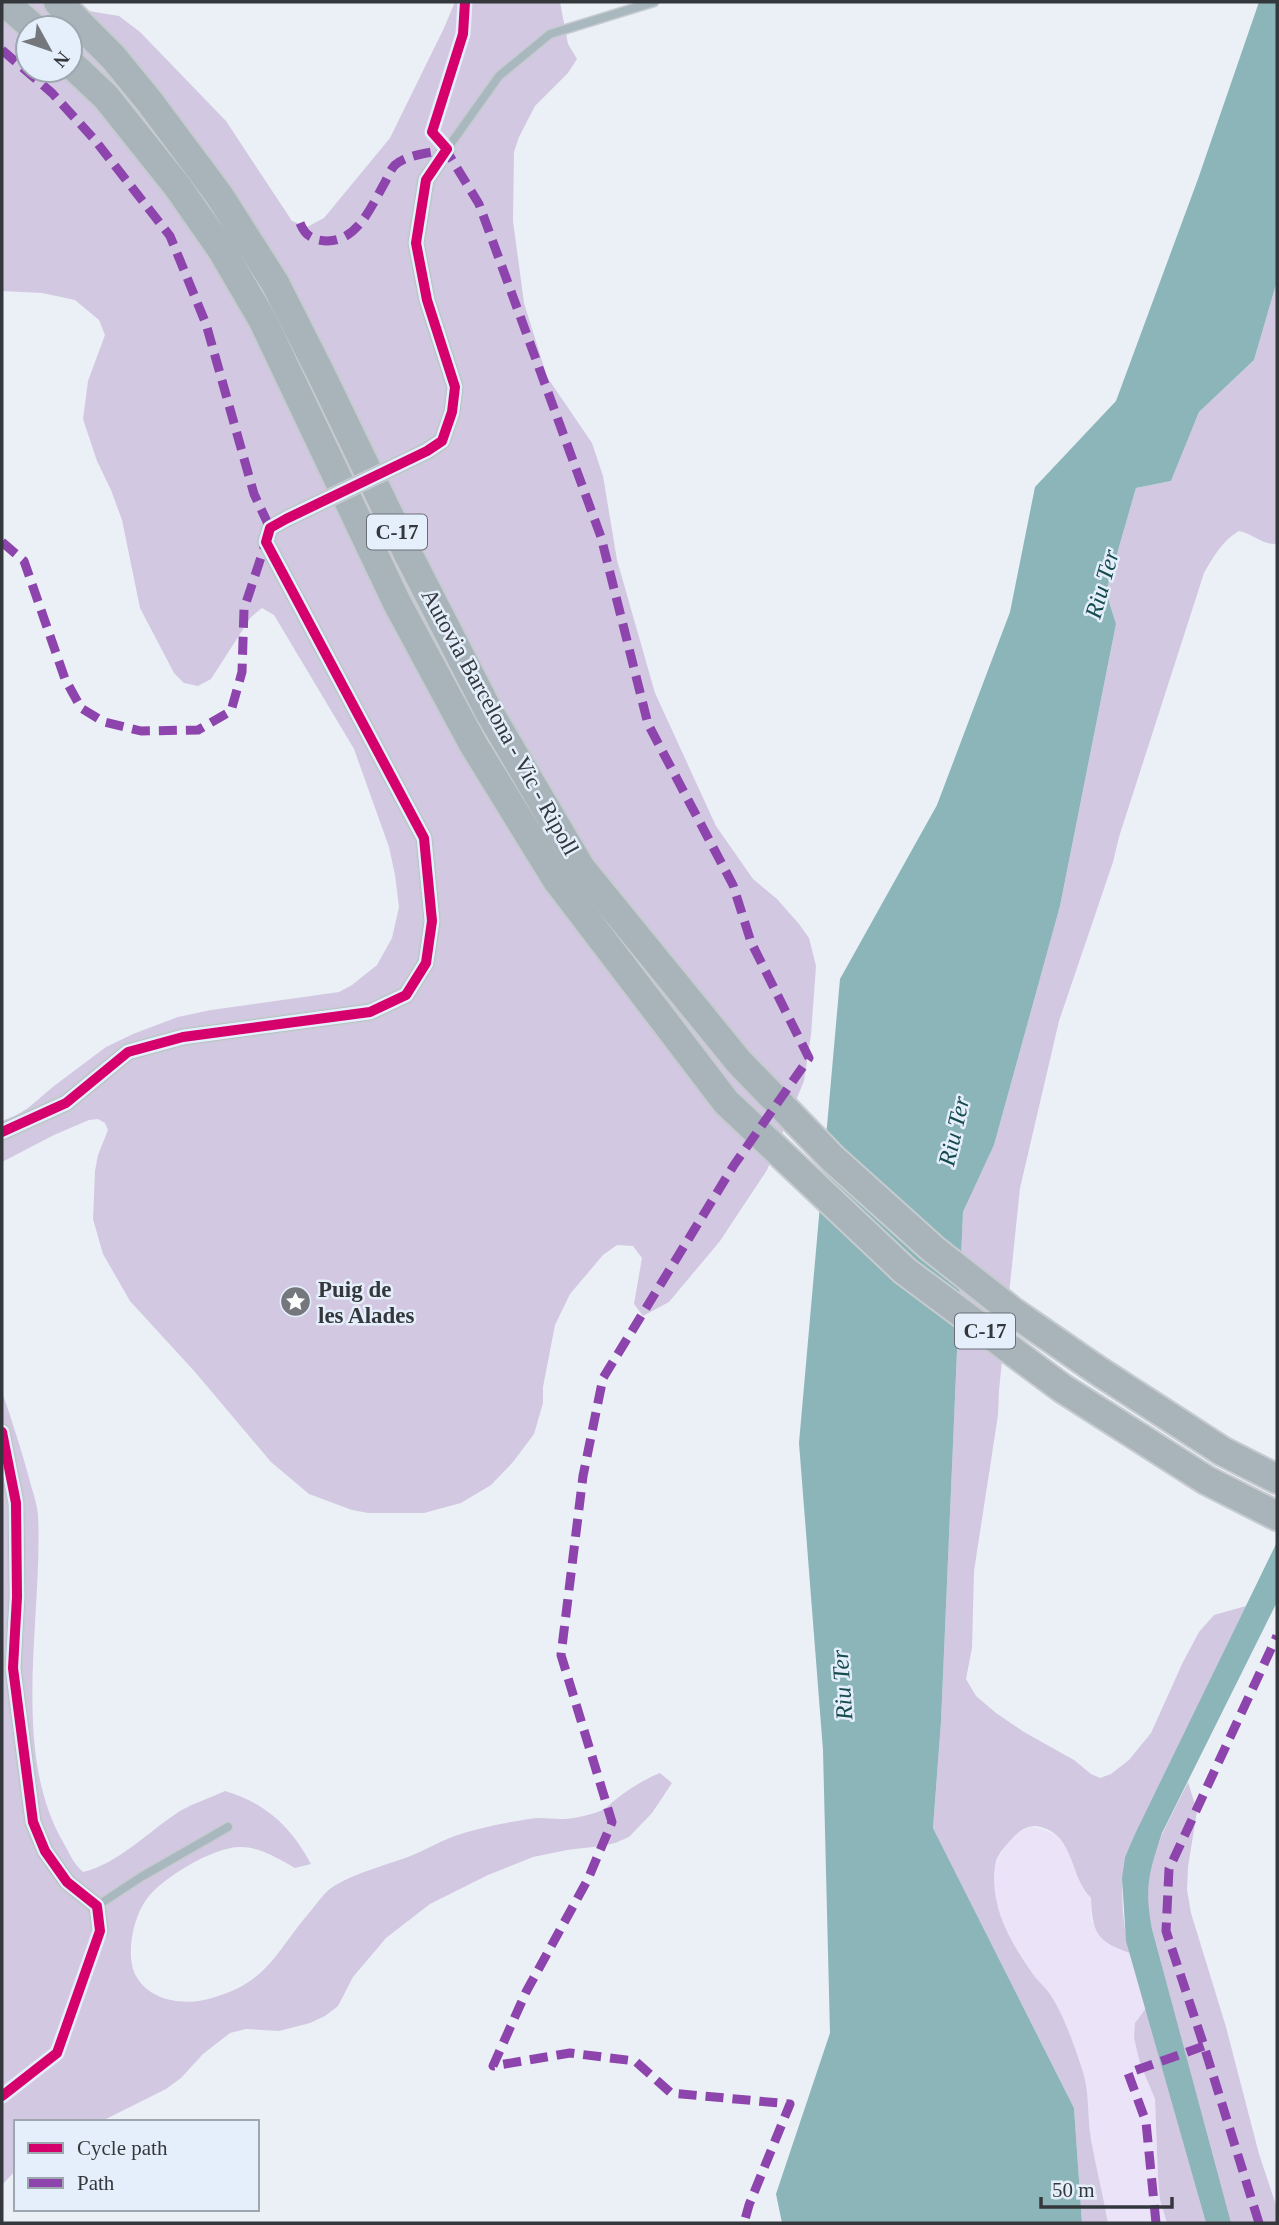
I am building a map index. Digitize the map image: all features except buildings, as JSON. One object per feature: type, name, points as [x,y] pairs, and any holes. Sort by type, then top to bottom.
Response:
[{"type":"highway","points":[[4,2],[18,14]]},
{"type":"highway","name":"Autovia Barcelona - Vic - Ripoll","points":[[58,2],[113,57],[219,195],[275,283],[405,550],[489,712],[581,868],[739,1062],[843,1168],[933,1249],[1013,1312],[1222,1451],[1277,1479]]},
{"type":"highway","name":"Autovia Barcelona - Vic - Ripoll","points":[[84,76],[106,97],[177,186],[221,249],[263,321],[397,603],[473,744],[556,879],[726,1102],[905,1271],[1062,1388],[1206,1480],[1277,1516]]},
{"type":"street","points":[[2,1132],[66,1103],[128,1052],[183,1037],[370,1012],[406,995],[426,963],[432,921],[424,838],[266,542],[270,528],[427,451],[442,441],[452,412],[455,387],[426,300],[416,243],[426,180],[447,149]]},
{"type":"street","points":[[2,1432],[16,1503],[17,1597],[13,1668],[33,1822],[45,1851],[67,1882],[97,1906],[100,1931]]},
{"type":"lane","points":[[447,149],[499,76],[550,34],[654,2]]},
{"type":"lane","points":[[97,1906],[141,1877],[228,1827]]},
{"type":"shaded area","points":[[2,2],[35,2],[119,16],[140,32],[226,121],[292,221],[307,227],[324,218],[390,138],[455,2],[560,2],[568,44],[577,59],[568,73],[535,106],[514,152],[513,221],[524,303],[547,377],[592,443],[603,476],[617,560],[655,693],[716,826],[753,879],[777,899],[809,938],[816,966],[811,1035],[804,1081],[767,1170],[720,1241],[669,1302],[643,1316],[634,1304],[642,1258],[633,1246],[617,1245],[603,1255],[570,1294],[555,1325],[543,1387],[543,1403],[534,1434],[491,1485],[461,1503],[424,1513],[368,1513],[352,1510],[309,1494],[271,1462],[195,1372],[130,1301],[103,1254],[93,1219],[95,1171],[108,1130],[105,1123],[98,1119],[89,1120],[2,1162],[2,1121],[28,1108],[106,1047],[178,1017],[339,992],[377,965],[392,938],[399,907],[389,847],[354,749],[274,615],[262,608],[251,617],[211,679],[198,686],[184,683],[174,673],[140,608],[122,520],[83,419],[88,381],[105,335],[99,320],[75,300],[42,293],[2,291]]},
{"type":"shaded area","points":[[1277,281],[1277,544],[1267,543],[1239,531],[1223,544],[1204,573],[1113,862],[1059,1021],[1020,1188],[998,1415],[974,1571],[972,1648],[966,1679],[976,1696],[1024,1732],[1100,1778],[1111,1774],[1129,1760],[1151,1733],[1199,1632],[1214,1615],[1246,1606],[1125,1857],[1123,1905],[1130,1953],[1110,1945],[1098,1934],[1091,1898],[1079,1880],[1066,1848],[1052,1832],[1036,1826],[1023,1830],[1002,1850],[996,1862],[994,1875],[997,1903],[1006,1929],[1035,1977],[1057,2005],[1084,2075],[1091,2140],[1108,2223],[1082,2223],[1074,2108],[933,1828],[941,1722],[963,1212],[994,1145],[1060,906],[1116,624],[1106,592],[1136,488],[1171,481],[1199,412],[1254,360]]},
{"type":"shaded area","points":[[2,1392],[23,1456],[38,1515],[32,1682],[37,1766],[47,1806],[74,1861],[83,1872],[109,1862],[180,1811],[225,1791],[253,1802],[276,1818],[295,1839],[311,1864],[295,1868],[255,1849],[230,1848],[189,1865],[164,1882],[153,1891],[141,1908],[132,1937],[133,1968],[142,1985],[150,1992],[170,2000],[192,2002],[212,1998],[246,1984],[269,1965],[327,1891],[361,1873],[481,1828],[533,1818],[565,1819],[594,1813],[606,1808],[636,1785],[660,1773],[672,1783],[652,1813],[629,1837],[601,1846],[533,1857],[488,1875],[430,1904],[386,1938],[353,1977],[338,2006],[325,2016],[279,2031],[246,2029],[230,2033],[166,2089],[104,2120],[14,2120],[14,2172],[2,2185]]},
{"type":"shaded area","points":[[1188,1782],[1197,1811],[1188,1867],[1187,1890],[1191,1913],[1226,2027],[1259,2154],[1277,2208],[1277,2223],[1231,2223],[1228,2219],[1152,1929],[1146,1890],[1148,1876],[1162,1834]]},
{"type":"shaded area","points":[[1030,1827],[1050,1832],[1066,1846],[1073,1858],[1081,1884],[1091,1898],[1091,1921],[1115,1948],[1130,1953],[1146,2008],[1135,2023],[1140,2063],[1155,2099],[1160,2200],[1167,2223],[1108,2223],[1091,2140],[1086,2084],[1075,2048],[1052,1997],[1016,1948],[999,1913],[993,1878],[997,1861],[1011,1840]]},
{"type":"shaded area","points":[[1146,2008],[1206,2223],[1167,2223],[1160,2200],[1155,2099],[1140,2063],[1134,2038],[1135,2023]]},
{"type":"water","name":"Riu Ter","points":[[1259,2],[1277,2],[1277,281],[1254,360],[1199,412],[1171,481],[1136,488],[1106,592],[1116,624],[1060,906],[994,1145],[963,1212],[941,1722],[933,1828],[1074,2108],[1082,2223],[782,2223],[776,2194],[830,2033],[823,1750],[799,1443],[840,979],[937,805],[1010,612],[1035,487],[1116,401],[1198,179]]},
{"type":"water","points":[[1277,1542],[1277,1602],[1162,1833],[1149,1880],[1148,1902],[1152,1929],[1231,2223],[1206,2223],[1126,1941],[1122,1878],[1125,1857],[1136,1832]]},
{"type":"marked path","points":[[2,50],[52,93],[94,139],[170,236],[206,324],[254,494],[270,528]]},
{"type":"marked path","points":[[443,145],[479,204],[601,537],[648,724],[733,885],[751,942],[809,1058],[734,1165],[603,1378],[583,1476],[561,1655],[612,1822],[588,1879],[526,1992],[493,2066],[570,2053],[635,2061],[671,2093],[790,2104],[744,2223]]},
{"type":"marked path","points":[[300,223],[307,234],[315,239],[331,241],[342,238],[359,225],[395,165],[413,156],[447,149]]},
{"type":"marked path","points":[[2,542],[24,561],[65,679],[81,708],[104,722],[141,731],[198,730],[231,711],[242,672],[244,609],[266,542]]},
{"type":"marked path","points":[[1259,2223],[1166,1931],[1169,1869],[1277,1636]]},
{"type":"marked path","points":[[1156,2223],[1146,2122],[1128,2073],[1204,2046]]},
{"type":"cycle path","points":[[2,1132],[66,1103],[128,1052],[183,1037],[370,1012],[406,995],[426,963],[432,921],[424,838],[266,542],[270,528],[427,451],[442,441],[452,412],[455,387],[427,300],[416,243],[426,180],[447,149],[432,132],[463,34],[465,2]]},
{"type":"cycle path","points":[[2,1432],[16,1503],[17,1597],[13,1668],[33,1822],[45,1851],[67,1882],[97,1906],[100,1931],[57,2053],[2,2096]]},
{"type":"place","name":"Puig de les Alades","points":[[295,1302]]}]
